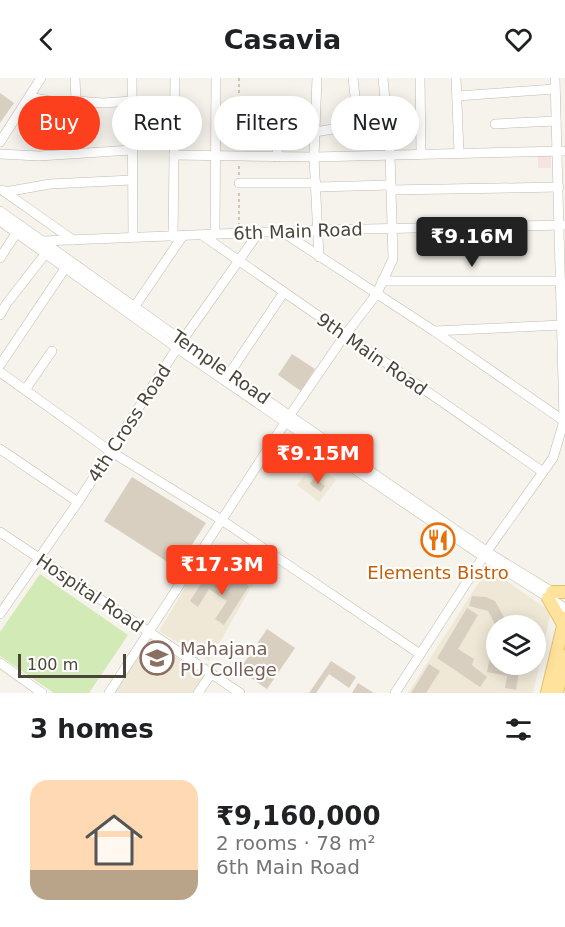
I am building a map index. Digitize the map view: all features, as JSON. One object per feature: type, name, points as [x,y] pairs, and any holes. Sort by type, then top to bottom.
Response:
[{"type":"main road","points":[[547,693],[564,621],[550,595],[565,592]]},
{"type":"main road","points":[[557,693],[565,660]]},
{"type":"street","points":[[30,96],[41,78]]},
{"type":"street","points":[[75,78],[76,96]]},
{"type":"street","points":[[132,78],[132,96]]},
{"type":"street","points":[[135,306],[177,237],[174,155],[175,78]]},
{"type":"street","points":[[215,234],[216,78]]},
{"type":"street","points":[[316,96],[317,78]]},
{"type":"street","points":[[353,78],[355,96]]},
{"type":"street","points":[[383,78],[385,96]]},
{"type":"street","points":[[420,78],[421,154]]},
{"type":"street","points":[[456,78],[459,153]]},
{"type":"street","points":[[395,693],[485,554],[553,459],[564,421],[562,225],[559,187],[561,151],[556,121],[555,78]]},
{"type":"street","points":[[457,96],[555,89]]},
{"type":"street","points":[[0,142],[18,114]]},
{"type":"street","points":[[495,124],[556,121]]},
{"type":"street","points":[[0,154],[39,156],[132,150],[133,237]]},
{"type":"street","points":[[278,150],[278,157]]},
{"type":"street","points":[[314,150],[319,257]]},
{"type":"street","points":[[110,693],[220,519],[345,335],[376,295],[393,260],[390,150]]},
{"type":"street","points":[[174,155],[314,158],[390,154],[561,151]]},
{"type":"street","points":[[2,190],[50,184],[132,180]]},
{"type":"street","points":[[239,183],[391,188],[559,187]]},
{"type":"street","points":[[2,190],[73,240]]},
{"type":"street","name":"Temple Road","points":[[0,211],[135,306],[180,344],[229,374],[287,419]]},
{"type":"street","name":"Temple Road","points":[[0,221],[485,554],[550,595],[565,608]]},
{"type":"street","name":"6th Main Road","points":[[32,243],[281,231],[562,225]]},
{"type":"street","points":[[281,231],[434,331],[564,421]]},
{"type":"street","points":[[0,258],[17,232]]},
{"type":"street","name":"4th Cross Road","points":[[0,614],[78,502],[180,344],[259,232]]},
{"type":"street","name":"9th Main Road","points":[[202,235],[543,472]]},
{"type":"street","points":[[0,315],[46,253]]},
{"type":"street","points":[[0,365],[66,267]]},
{"type":"street","points":[[382,281],[561,281]]},
{"type":"street","points":[[229,374],[284,292]]},
{"type":"street","points":[[434,331],[562,325]]},
{"type":"street","points":[[25,390],[52,351]]},
{"type":"street","points":[[0,372],[110,451],[220,519],[420,654]]},
{"type":"street","points":[[0,449],[78,502]]},
{"type":"street","name":"Hospital Road","points":[[0,532],[240,693]]},
{"type":"street","name":"Temple Road","points":[[550,595],[565,597]]},
{"type":"street","points":[[0,663],[38,692]]},
{"type":"street","points":[[198,693],[211,674]]},
{"type":"shaded area","points":[[538,155],[551,155],[551,168],[538,168]]},
{"type":"shaded area","points":[[314,463],[336,480],[319,502],[297,485]]},
{"type":"shaded area","points":[[205,555],[253,584],[209,661],[159,631]]},
{"type":"shaded area","points":[[488,568],[551,612],[546,634],[546,615],[486,615],[486,675],[537,675],[533,693],[408,693]]},
{"type":"shaded area","name":"Mahajana PU College","points":[[150,639],[205,677],[194,693],[114,693]]},
{"type":"green space","points":[[40,574],[128,635],[89,693],[54,693],[0,656],[0,632]]},
{"type":"building","points":[[0,93],[14,103],[0,123]]},
{"type":"building","points":[[292,354],[315,369],[301,391],[278,375]]},
{"type":"building","points":[[132,477],[206,523],[177,568],[104,521]]},
{"type":"building","points":[[314,478],[325,486],[321,492],[310,484]]},
{"type":"building","points":[[206,576],[227,589],[235,576],[249,586],[224,625],[215,619],[227,601],[209,589],[198,607],[190,601]]},
{"type":"building","points":[[472,596],[486,597],[495,601],[503,615],[490,615],[488,611],[469,606]]},
{"type":"building","points":[[467,608],[478,615],[458,649],[474,659],[472,665],[487,677],[480,687],[437,658]]},
{"type":"building","points":[[267,629],[295,648],[267,689],[239,670]]},
{"type":"building","points":[[331,661],[356,677],[349,688],[329,674],[316,693],[309,693]]},
{"type":"building","points":[[429,664],[440,671],[426,693],[411,693]]},
{"type":"building","points":[[502,675],[518,675],[516,690],[505,688],[507,676]]},
{"type":"building","points":[[358,683],[374,693],[352,693]]},
{"type":"place","name":"Elements Bistro","points":[[438,540]]},
{"type":"place","name":"Mahajana PU College","points":[[157,658]]}]
